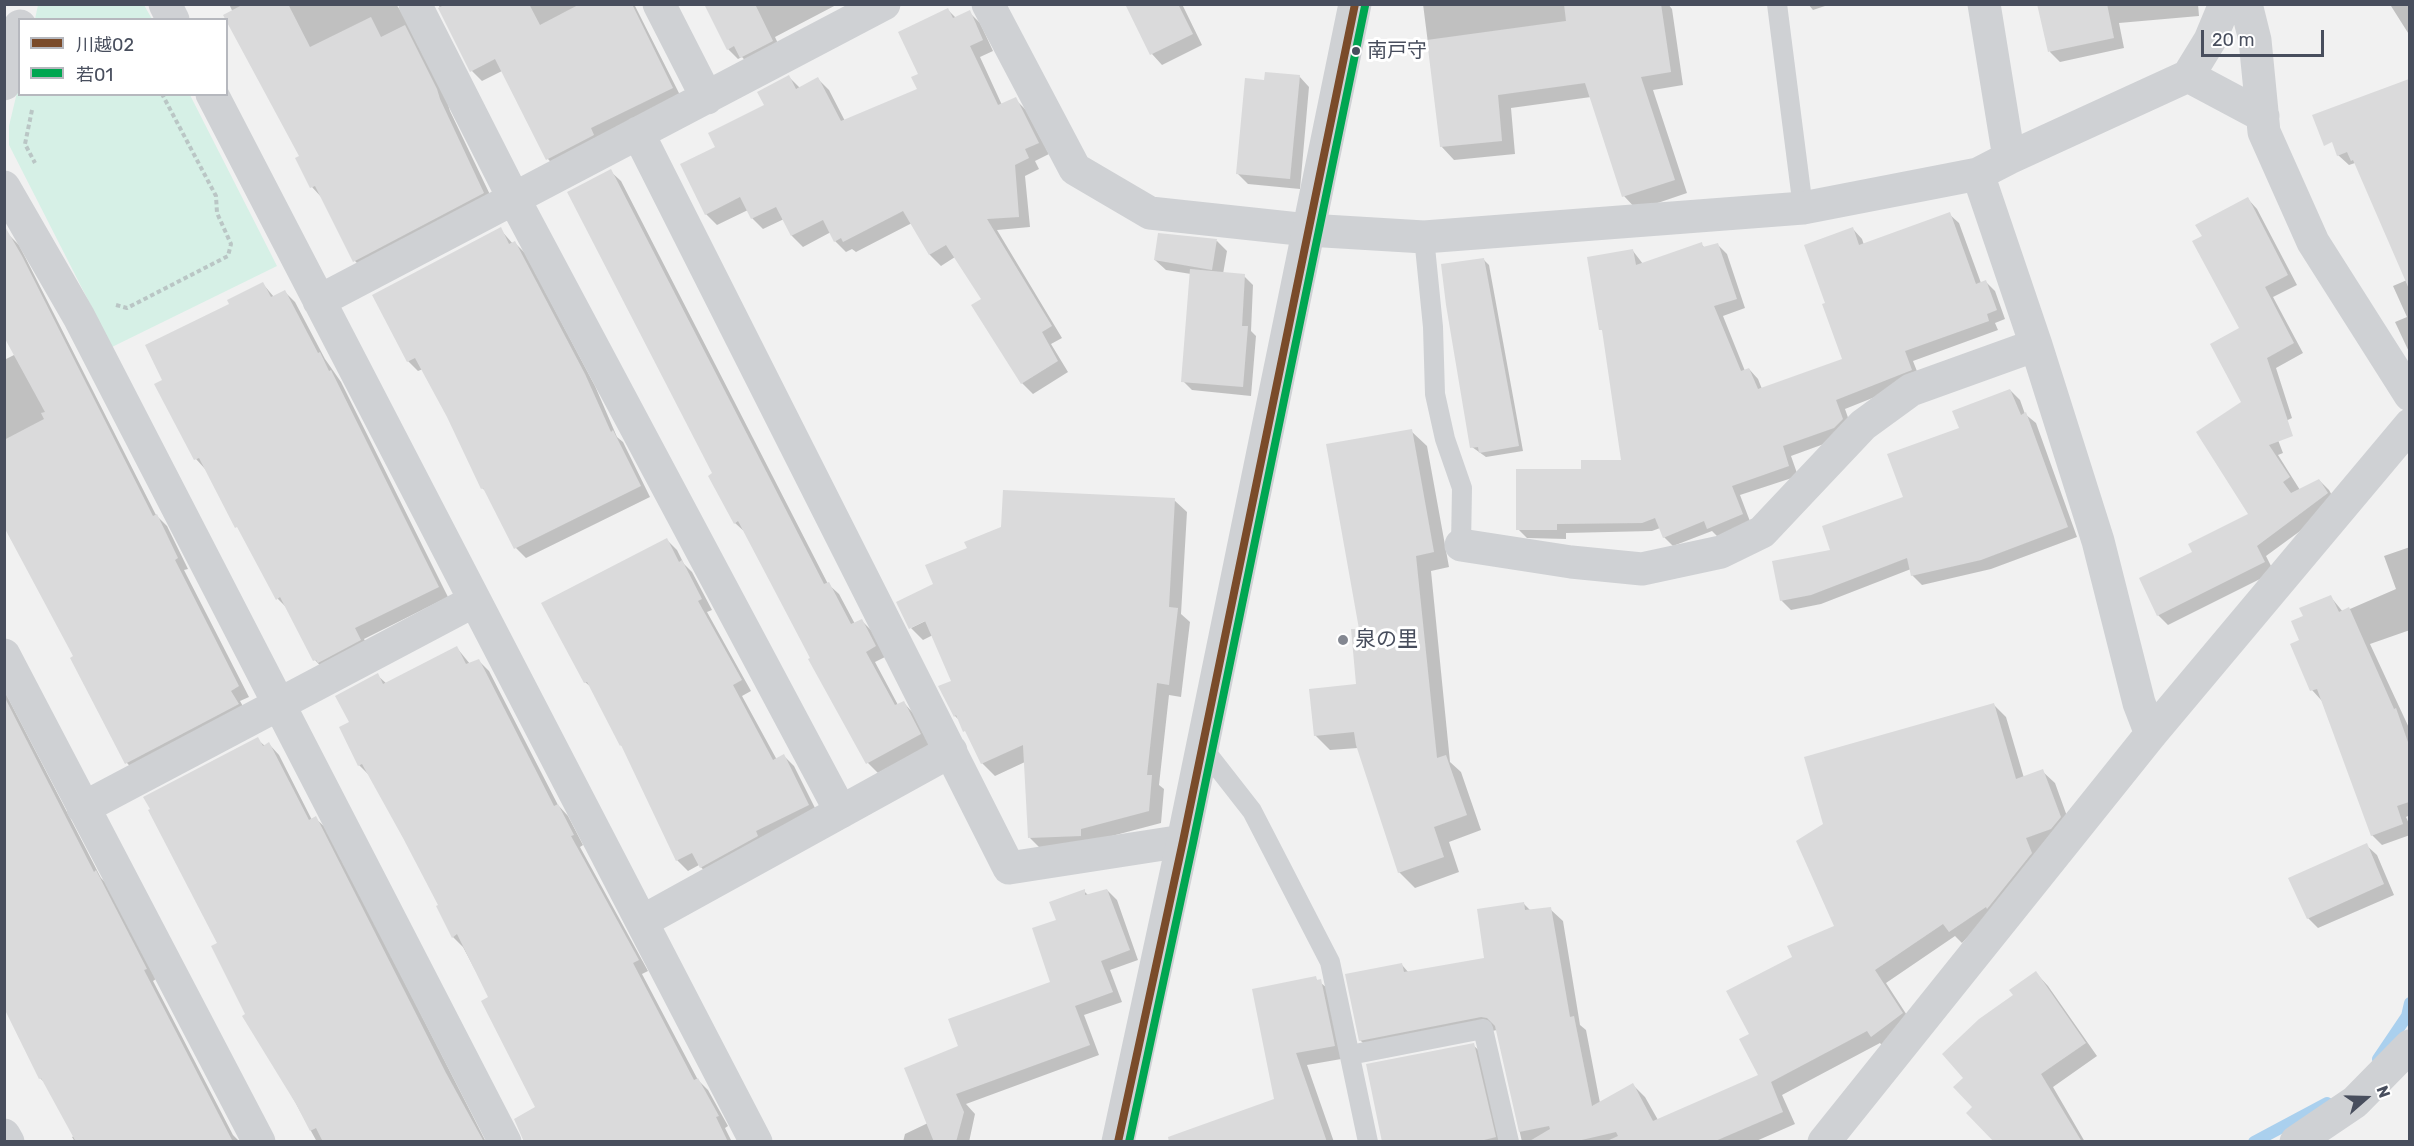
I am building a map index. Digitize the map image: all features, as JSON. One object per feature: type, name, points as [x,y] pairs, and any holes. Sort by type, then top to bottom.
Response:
[{"type":"street","points":[[165,4],[172,18]]},
{"type":"street","points":[[415,4],[514,199],[841,812]]},
{"type":"street","points":[[659,4],[707,98]]},
{"type":"street","points":[[319,301],[884,4]]},
{"type":"street","points":[[988,4],[1075,169],[1150,213],[1308,230],[1424,237],[1803,208],[1978,174],[2188,76],[2210,40],[2225,4]]},
{"type":"street","points":[[1118,1142],[1183,841],[1355,4]]},
{"type":"street","points":[[1984,4],[2009,158]]},
{"type":"street","points":[[2246,4],[2255,40],[2264,132],[2313,242],[2409,395]]},
{"type":"street","points":[[4,84],[18,33]]},
{"type":"street","points":[[2188,76],[2263,116]]},
{"type":"street","points":[[213,96],[756,1142]]},
{"type":"street","points":[[638,133],[1009,868],[1183,841]]},
{"type":"street","points":[[1978,174],[2036,345],[2098,542],[2139,703],[2151,734]]},
{"type":"street","points":[[4,187],[79,317],[505,1142]]},
{"type":"street","points":[[1461,545],[1642,570],[1721,552],[1762,532],[1863,424],[1911,390],[2036,345]]},
{"type":"street","points":[[1824,1142],[2151,734],[2409,425]]},
{"type":"street","points":[[83,808],[474,601]]},
{"type":"street","points":[[4,655],[260,1142]]},
{"type":"street","points":[[642,921],[951,751]]},
{"type":"street","points":[[2296,1142],[2355,1102],[2409,1046]]},
{"type":"street","points":[[4,1135],[8,1142]]},
{"type":"lane","points":[[1777,4],[1803,208]]},
{"type":"lane","points":[[1424,237],[1433,327],[1435,394],[1445,439],[1462,488],[1461,545]]},
{"type":"lane","points":[[1202,747],[1252,811],[1330,962],[1368,1142]]},
{"type":"lane","points":[[1350,1055],[1483,1029],[1509,1142]]},
{"type":"path","points":[[107,301],[127,308],[228,256],[231,244],[217,213],[216,196],[163,96]]},
{"type":"path","points":[[33,104],[25,144],[36,165]]},
{"type":"green space","points":[[38,5],[144,5],[151,18],[35,18]]},
{"type":"green space","points":[[18,88],[18,96],[191,96],[277,266],[112,347],[9,145],[9,126]]},
{"type":"building","points":[[244,4],[288,4],[310,47],[371,17],[381,37],[405,25],[484,193],[353,262],[315,186],[310,188],[295,158],[299,156],[228,24],[228,18],[223,15]]},
{"type":"building","points":[[446,4],[529,4],[540,25],[580,4],[632,4],[673,88],[591,128],[594,135],[546,160],[495,59],[470,72],[438,8]]},
{"type":"building","points":[[704,4],[755,4],[773,41],[740,58],[734,46],[727,50]]},
{"type":"building","points":[[1125,4],[1178,4],[1193,34],[1150,55]]},
{"type":"building","points":[[1564,4],[1661,4],[1671,72],[1641,77],[1675,180],[1622,197],[1585,83],[1498,95],[1502,141],[1440,147],[1427,40],[1566,21]]},
{"type":"building","points":[[2037,4],[2107,4],[2114,38],[2048,52]]},
{"type":"building","points":[[948,8],[953,18],[970,10],[983,40],[970,46],[998,105],[1016,97],[1039,143],[1025,149],[1029,158],[1015,165],[1019,217],[987,219],[1052,326],[1042,332],[1058,361],[1021,384],[971,305],[981,299],[946,245],[929,255],[903,211],[843,242],[841,238],[834,242],[823,220],[791,236],[776,207],[751,219],[740,197],[705,215],[680,164],[715,147],[708,133],[764,105],[757,92],[789,75],[796,89],[818,77],[841,121],[917,89],[911,77],[918,74],[898,32]]},
{"type":"building","points":[[1265,72],[1300,75],[1290,179],[1236,174],[1245,78],[1264,80]]},
{"type":"building","points":[[2409,79],[2409,289],[2353,160],[2351,161],[2347,152],[2337,156],[2332,142],[2324,146],[2312,115]]},
{"type":"building","points":[[611,169],[824,584],[829,582],[851,624],[862,619],[876,646],[866,652],[895,705],[904,701],[921,734],[866,764],[808,659],[810,658],[738,521],[734,524],[708,476],[712,473],[567,192]]},
{"type":"building","points":[[2248,197],[2288,275],[2265,287],[2294,343],[2267,358],[2293,436],[2269,445],[2290,477],[2283,482],[2291,493],[2319,479],[2328,493],[2257,546],[2265,562],[2157,616],[2139,578],[2192,552],[2188,544],[2248,514],[2196,432],[2241,402],[2210,344],[2239,328],[2192,241],[2202,236],[2195,225]]},
{"type":"building","points":[[1950,212],[1976,284],[1986,280],[1997,310],[1987,314],[1989,321],[1905,351],[1912,370],[1836,400],[1843,419],[1834,428],[1783,446],[1789,466],[1732,486],[1743,514],[1707,529],[1704,521],[1663,538],[1655,518],[1642,523],[1557,524],[1557,530],[1516,530],[1516,469],[1581,469],[1581,460],[1621,460],[1602,330],[1599,330],[1587,257],[1633,249],[1636,265],[1702,242],[1703,247],[1718,243],[1737,299],[1714,306],[1741,371],[1749,368],[1758,389],[1842,359],[1804,245],[1853,227],[1859,245]]},
{"type":"building","points":[[4,225],[22,256],[153,516],[157,514],[178,558],[175,560],[239,686],[231,691],[239,704],[125,764],[70,658],[73,656],[4,527],[4,440],[44,419],[41,413],[45,412],[4,337]]},
{"type":"building","points":[[501,227],[509,244],[515,241],[585,374],[611,432],[613,430],[641,486],[514,549],[415,358],[407,362],[372,295]]},
{"type":"building","points":[[1158,233],[1217,239],[1212,270],[1154,260]]},
{"type":"building","points":[[1484,258],[1519,446],[1479,453],[1478,447],[1470,448],[1441,264]]},
{"type":"building","points":[[1190,269],[1245,274],[1242,326],[1248,326],[1243,387],[1181,382]]},
{"type":"building","points":[[263,282],[271,297],[285,290],[318,353],[320,352],[329,371],[331,370],[439,587],[355,628],[361,640],[318,663],[316,660],[313,661],[280,597],[276,600],[199,458],[194,460],[154,384],[162,380],[145,345],[229,304],[227,300]]},
{"type":"building","points":[[2010,389],[2021,415],[2026,412],[2068,527],[1981,560],[1911,576],[1907,558],[1811,595],[1780,601],[1772,561],[1830,550],[1822,526],[1903,497],[1887,454],[1959,428],[1952,411]]},
{"type":"building","points":[[1412,429],[1434,552],[1416,556],[1437,758],[1446,755],[1467,815],[1434,827],[1444,857],[1398,873],[1356,745],[1354,732],[1314,736],[1309,689],[1356,684],[1351,629],[1359,629],[1326,444]]},
{"type":"building","points":[[1003,490],[1175,498],[1169,607],[1178,608],[1169,685],[1157,683],[1147,775],[1152,775],[1149,811],[1081,829],[1081,836],[1028,838],[1023,745],[981,764],[965,731],[963,732],[956,715],[954,717],[938,686],[951,681],[925,621],[909,629],[896,602],[933,584],[925,565],[967,548],[964,542],[1001,527]]},
{"type":"building","points":[[667,538],[679,562],[682,560],[702,599],[698,601],[742,680],[733,685],[773,760],[784,754],[809,805],[756,831],[758,836],[700,868],[692,853],[676,861],[621,745],[587,682],[584,683],[541,603]]},
{"type":"building","points":[[2331,595],[2339,612],[2349,607],[2394,709],[2396,708],[2409,745],[2409,802],[2397,806],[2403,824],[2371,836],[2317,689],[2310,691],[2290,644],[2299,640],[2291,621],[2303,616],[2299,608]]},
{"type":"building","points":[[457,646],[466,664],[479,659],[554,806],[558,804],[574,835],[571,836],[639,960],[633,963],[694,1080],[698,1078],[719,1116],[716,1117],[728,1142],[524,1142],[514,1119],[535,1107],[481,1001],[488,997],[457,934],[452,938],[436,906],[438,905],[403,838],[362,764],[358,766],[339,727],[349,722],[335,696],[378,673],[383,684]]},
{"type":"building","points":[[4,696],[94,872],[96,870],[147,969],[144,970],[233,1142],[76,1142],[41,1078],[39,1079],[4,1008]]},
{"type":"building","points":[[1994,703],[2016,779],[2043,769],[2061,817],[2051,829],[2026,838],[2032,853],[1987,909],[1986,907],[1949,932],[1943,924],[1875,970],[1903,1013],[1871,1037],[1867,1031],[1771,1082],[1783,1112],[1713,1142],[1605,1142],[1618,1136],[1616,1132],[1573,1142],[1528,1142],[1550,1129],[1549,1126],[1519,1132],[1495,1026],[1487,1018],[1481,1017],[1359,1041],[1345,974],[1402,963],[1404,972],[1484,958],[1477,909],[1524,902],[1525,910],[1551,907],[1570,1017],[1574,1016],[1592,1106],[1633,1083],[1653,1121],[1758,1075],[1739,1039],[1749,1034],[1726,991],[1792,957],[1787,946],[1834,926],[1796,841],[1823,824],[1804,757]]},
{"type":"building","points":[[258,737],[263,746],[269,742],[309,820],[316,816],[446,1073],[484,1142],[323,1142],[316,1128],[310,1131],[242,1016],[245,1014],[211,946],[217,943],[143,797]]},
{"type":"building","points":[[2367,843],[2384,884],[2307,919],[2288,878]]},
{"type":"building","points":[[1085,889],[1085,895],[1107,889],[1130,950],[1101,961],[1113,992],[1075,1006],[1090,1045],[956,1094],[964,1112],[956,1142],[934,1142],[904,1068],[958,1046],[948,1019],[1050,982],[1032,928],[1056,920],[1049,902]]},
{"type":"building","points":[[2036,971],[2086,1043],[2041,1074],[2082,1142],[1994,1142],[1966,1113],[1972,1107],[1953,1087],[1963,1078],[1942,1054],[1979,1019],[2013,995],[2009,990]]},
{"type":"building","points":[[1316,976],[1317,980],[1321,979],[1335,1046],[1296,1053],[1327,1142],[1169,1142],[1168,1137],[1274,1099],[1252,989]]},
{"type":"building","points":[[1474,1043],[1496,1137],[1476,1142],[1382,1142],[1366,1064]]},
{"type":"waterway","points":[[2378,1059],[2407,1016],[2410,1003]]},
{"type":"waterway","points":[[2254,1142],[2327,1103]]},
{"type":"transit line","name":"川越02","points":[[1118,1142],[1183,841],[1355,4]]},
{"type":"transit line","name":"若01","points":[[1129,1142],[1193,843],[1365,6]]},
{"type":"place","name":"南戸守","points":[[1356,51]]},
{"type":"place","name":"泉の里","points":[[1343,640]]}]
